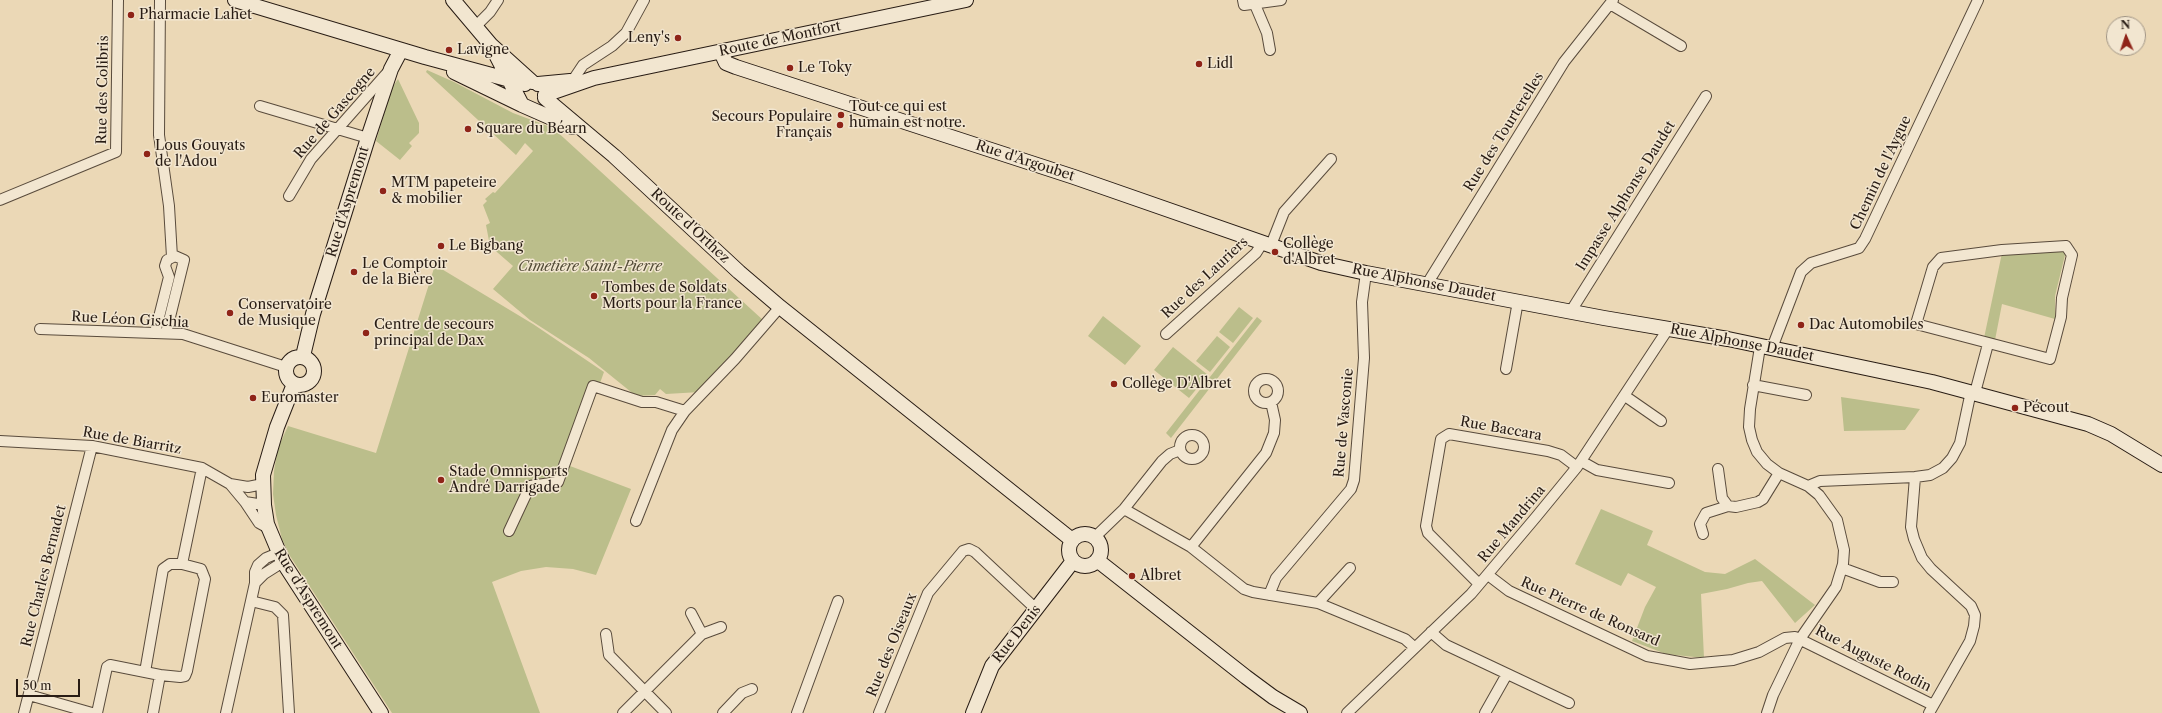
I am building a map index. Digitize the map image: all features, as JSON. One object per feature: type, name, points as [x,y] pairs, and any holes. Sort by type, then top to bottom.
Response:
[{"type":"main road","points":[[235,0],[537,89]]},
{"type":"main road","points":[[453,0],[491,45],[524,103],[540,106],[537,89]]},
{"type":"main road","name":"Route de Montfort","points":[[537,89],[720,52],[944,2],[966,0]]},
{"type":"main road","points":[[483,73],[490,56],[491,45]]},
{"type":"main road","name":"Route d'Orthez","points":[[491,45],[537,89],[614,156],[739,272],[780,307],[1072,540]]},
{"type":"main road","name":"Rue d'Aspremont","points":[[303,356],[313,314],[368,138],[391,69],[401,50]]},
{"type":"main road","name":"Rue d'Argoubet","points":[[720,52],[726,63],[736,67],[1080,180],[1311,259]]},
{"type":"main road","name":"Route d'Orthez","points":[[425,57],[585,132]]},
{"type":"main road","name":"Route de Montfort","points":[[537,89],[573,80],[594,78]]},
{"type":"main road","points":[[524,103],[520,90],[537,89]]},
{"type":"main road","name":"Rue Alphonse Daudet","points":[[1311,259],[1366,273],[1848,363],[1973,392],[2088,424],[2111,434],[2162,465]]},
{"type":"main road","points":[[303,356],[313,365],[313,376],[306,383],[294,384],[287,376],[286,367],[294,358],[303,356]]},
{"type":"main road","name":"Rue d'Aspremont","points":[[294,384],[275,434],[267,461],[263,484],[264,505],[268,528],[281,558],[381,713]]},
{"type":"main road","points":[[1083,534],[1095,537],[1101,548],[1097,560],[1085,566],[1073,561],[1069,551],[1072,540],[1083,534]]},
{"type":"main road","points":[[1097,560],[1246,677],[1273,697],[1300,713]]},
{"type":"main road","name":"Rue Denis","points":[[973,713],[992,666],[1073,561]]},
{"type":"street","name":"Rue des Colibris","points":[[0,200],[116,152],[118,0]]},
{"type":"street","points":[[160,0],[159,135],[169,206],[172,257]]},
{"type":"street","points":[[475,27],[490,12],[498,0]]},
{"type":"street","points":[[573,80],[576,73],[583,65],[612,46],[626,33],[644,0]]},
{"type":"street","points":[[1243,0],[1244,5],[1253,2],[1281,0]]},
{"type":"street","name":"Chemin de l'Aygue","points":[[1779,474],[1767,464],[1758,452],[1752,440],[1749,427],[1753,385],[1766,347],[1801,272],[1812,263],[1859,248],[1865,239],[1978,0]]},
{"type":"street","points":[[1253,2],[1266,33],[1270,50]]},
{"type":"street","points":[[1612,2],[1681,46]]},
{"type":"street","name":"Rue des Tourterelles","points":[[1427,284],[1564,62],[1612,2]]},
{"type":"street","name":"Rue de Gascogne","points":[[289,196],[311,159],[391,69]]},
{"type":"street","name":"Impasse Alphonse Daudet","points":[[1571,311],[1706,96]]},
{"type":"street","points":[[260,106],[368,138]]},
{"type":"street","name":"Rue des Lauriers","points":[[1166,334],[1267,244],[1284,212],[1331,159]]},
{"type":"street","points":[[2066,246],[2072,255],[2062,298],[2062,316],[2050,359],[1988,344],[1916,324],[1933,266],[1941,258],[2002,250],[2066,246]]},
{"type":"street","points":[[155,332],[169,276],[165,266],[167,260],[172,257],[181,257],[184,260],[166,333]]},
{"type":"street","name":"Rue de Vasconie","points":[[1269,595],[1276,578],[1351,488],[1354,480],[1364,358],[1362,302],[1366,273]]},
{"type":"street","points":[[1506,369],[1518,301]]},
{"type":"street","points":[[636,521],[672,430],[685,411],[735,359],[780,307]]},
{"type":"street","name":"Rue Léon Gischia","points":[[40,329],[183,334],[286,367]]},
{"type":"street","name":"Rue Mandrina","points":[[1347,713],[1488,575],[1579,464],[1668,329]]},
{"type":"street","points":[[1808,486],[1820,481],[1930,475],[1943,468],[1952,458],[1960,443],[1970,396],[1976,389],[1988,344]]},
{"type":"street","points":[[1753,385],[1806,395]]},
{"type":"street","points":[[509,531],[530,486],[558,482],[593,386],[642,402],[656,402],[685,411]]},
{"type":"street","points":[[1625,396],[1661,421]]},
{"type":"street","points":[[1191,547],[1266,453],[1274,433],[1275,420],[1271,402]]},
{"type":"street","name":"Rue Baccara","points":[[1479,584],[1428,533],[1426,526],[1441,439],[1449,434],[1548,451],[1597,470],[1669,483]]},
{"type":"street","name":"Rue de Biarritz","points":[[0,441],[92,446],[202,468],[230,484],[248,487],[263,484]]},
{"type":"street","name":"Rue Charles Bernadet","points":[[24,713],[92,446]]},
{"type":"street","points":[[1095,537],[1124,509],[1162,461],[1170,454],[1180,450]]},
{"type":"street","points":[[182,564],[202,468]]},
{"type":"street","points":[[1718,469],[1722,498],[1728,506]]},
{"type":"street","points":[[1703,534],[1700,524],[1706,513],[1728,506],[1736,507],[1758,502],[1763,499],[1779,474],[1808,486],[1819,495],[1838,520],[1844,550],[1842,568],[1836,588],[1800,638],[1767,713]]},
{"type":"street","points":[[1915,477],[1911,527],[1914,539],[1927,564],[1971,606],[1975,615],[1970,640],[1931,709]]},
{"type":"street","name":"Rue de Biarritz","points":[[230,484],[245,502],[259,523],[268,528]]},
{"type":"street","points":[[245,502],[264,505]]},
{"type":"street","points":[[1124,509],[1191,547],[1244,589],[1269,595],[1318,603],[1404,639],[1414,647]]},
{"type":"street","name":"Rue des Oiseaux","points":[[879,713],[928,594],[963,551],[968,549],[975,552],[1036,609]]},
{"type":"street","points":[[226,713],[255,583],[255,572],[258,565],[266,558],[281,558]]},
{"type":"street","points":[[97,713],[107,667],[114,665],[145,672],[160,675],[185,676],[188,671],[205,579],[201,569],[182,564],[170,564],[163,569],[145,672]]},
{"type":"street","points":[[1318,603],[1350,568]]},
{"type":"street","points":[[1842,568],[1880,582],[1893,582]]},
{"type":"street","name":"Rue Pierre de Ronsard","points":[[1488,575],[1508,591],[1648,656],[1666,661],[1690,664],[1733,660],[1759,652],[1785,638],[1800,638]]},
{"type":"street","points":[[251,601],[275,607],[283,615],[289,713]]},
{"type":"street","points":[[797,713],[838,601]]},
{"type":"street","points":[[691,613],[702,634]]},
{"type":"street","points":[[623,713],[702,634],[721,627]]},
{"type":"street","points":[[1431,632],[1446,645],[1569,703]]},
{"type":"street","points":[[606,634],[609,655],[666,713]]},
{"type":"street","name":"Rue Auguste Rodin","points":[[1800,638],[1931,709]]},
{"type":"street","points":[[1485,713],[1507,674]]},
{"type":"street","points":[[153,713],[160,675]]},
{"type":"street","points":[[722,713],[742,693],[752,689]]},
{"type":"street","points":[[29,695],[92,713]]},
{"type":"green space","name":"Cimetière Saint-Pierre","points":[[427,70],[454,82],[513,113],[553,128],[764,321],[700,392],[666,394],[660,389],[655,395],[636,396],[589,358],[530,320],[493,289],[513,266],[490,246],[486,225],[490,223],[483,205],[487,201],[485,199],[493,192],[495,193],[533,151],[525,143],[516,155],[426,72]]},
{"type":"green space","points":[[398,79],[419,123],[419,133],[409,143],[412,146],[400,160],[376,141],[392,88]]},
{"type":"green space","points":[[2064,250],[2065,255],[2055,296],[2055,319],[2002,304],[1995,340],[1984,338],[2002,253]]},
{"type":"green space","name":"Stade Omnisports André Darrigade","points":[[435,265],[533,324],[604,372],[570,466],[631,489],[596,575],[573,569],[546,567],[521,571],[492,582],[540,713],[392,713],[290,556],[282,539],[276,515],[273,494],[274,471],[278,448],[288,426],[376,453]]},
{"type":"green space","points":[[1239,307],[1253,318],[1233,343],[1219,332]]},
{"type":"green space","points":[[1103,316],[1141,346],[1125,365],[1088,336]]},
{"type":"green space","points":[[1257,317],[1262,321],[1171,438],[1166,433]]},
{"type":"green space","points":[[1217,336],[1230,347],[1210,372],[1196,361]]},
{"type":"green space","points":[[1173,347],[1208,375],[1189,398],[1154,370]]},
{"type":"green space","points":[[1841,397],[1920,409],[1905,430],[1844,431]]},
{"type":"green space","points":[[1601,509],[1653,531],[1647,545],[1705,572],[1725,574],[1755,559],[1815,605],[1795,623],[1762,581],[1748,583],[1701,594],[1704,658],[1666,654],[1632,641],[1645,607],[1656,587],[1628,573],[1621,586],[1575,564]]},
{"type":"place","name":"Pharmacie Lahet","points":[[131,15]]},
{"type":"place","name":"Leny's","points":[[678,38]]},
{"type":"place","name":"Lavigne","points":[[449,50]]},
{"type":"place","name":"Lidl","points":[[1199,64]]},
{"type":"place","name":"Le Toky","points":[[790,68]]},
{"type":"place","name":"Tout ce qui est humain est notre.","points":[[841,115]]},
{"type":"place","name":"Secours Populaire Français","points":[[840,125]]},
{"type":"place","name":"Square du Béarn","points":[[468,129]]},
{"type":"place","name":"Lous Gouyats de l'Adou","points":[[147,154]]},
{"type":"place","name":"MTM papeteire & mobilier","points":[[383,191]]},
{"type":"place","name":"Le Bigbang","points":[[441,246]]},
{"type":"place","name":"Collège d'Albret","points":[[1275,252]]},
{"type":"place","name":"Le Comptoir de la Bière","points":[[354,272]]},
{"type":"place","name":"Tombes de Soldats Morts pour la France","points":[[594,296]]},
{"type":"place","name":"Conservatoire de Musique","points":[[230,313]]},
{"type":"place","name":"Dac Automobiles","points":[[1801,325]]},
{"type":"place","name":"Centre de secours principal de Dax","points":[[366,333]]},
{"type":"place","name":"Collège D'Albret","points":[[1114,384]]},
{"type":"place","name":"Euromaster","points":[[253,398]]},
{"type":"place","name":"Pécout","points":[[2015,408]]},
{"type":"place","name":"Stade Omnisports André Darrigade","points":[[441,480]]},
{"type":"place","name":"Albret","points":[[1132,576]]}]
